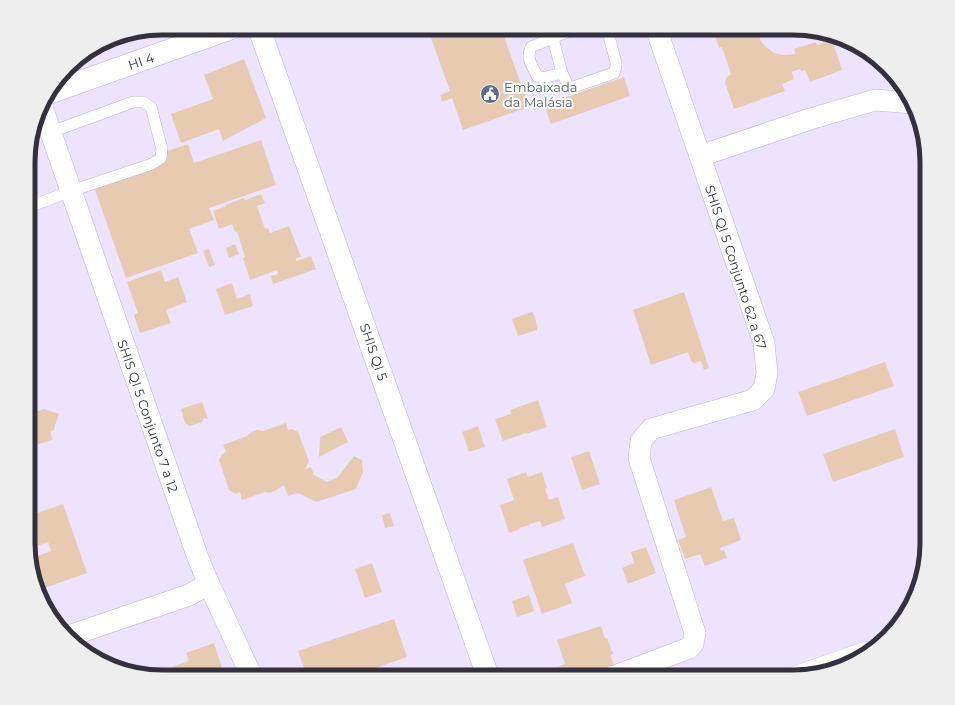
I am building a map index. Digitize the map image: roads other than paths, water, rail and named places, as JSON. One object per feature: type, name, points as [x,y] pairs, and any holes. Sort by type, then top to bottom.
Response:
[{"type":"street","name":"HI 4","points":[[57,90],[198,35]]},
{"type":"street","name":"SHIS QI 5","points":[[261,35],[486,670]]},
{"type":"street","name":"SHIS QI 5 Conjunto 62 a 67","points":[[631,670],[689,648],[693,644],[694,633],[639,458],[641,441],[651,429],[753,400],[764,389],[767,373],[764,343],[658,35]]},
{"type":"street","points":[[700,156],[810,119],[875,100],[905,102]]},
{"type":"street","name":"SHIS QI 5 Conjunto 7 a 12","points":[[44,115],[198,558],[249,670]]},
{"type":"street","points":[[74,634],[189,595],[209,584]]},
{"type":"lane","points":[[560,35],[532,47],[529,53],[529,60],[537,76],[543,78],[562,73]]},
{"type":"lane","points":[[553,38],[562,73],[568,86],[573,87],[614,73],[616,63],[609,35]]},
{"type":"lane","points":[[35,205],[152,164],[161,158],[162,149],[151,107],[143,102],[133,102],[50,132]]},
{"type":"place","name":"Embaixada da Malásia","points":[[490,94]]}]
